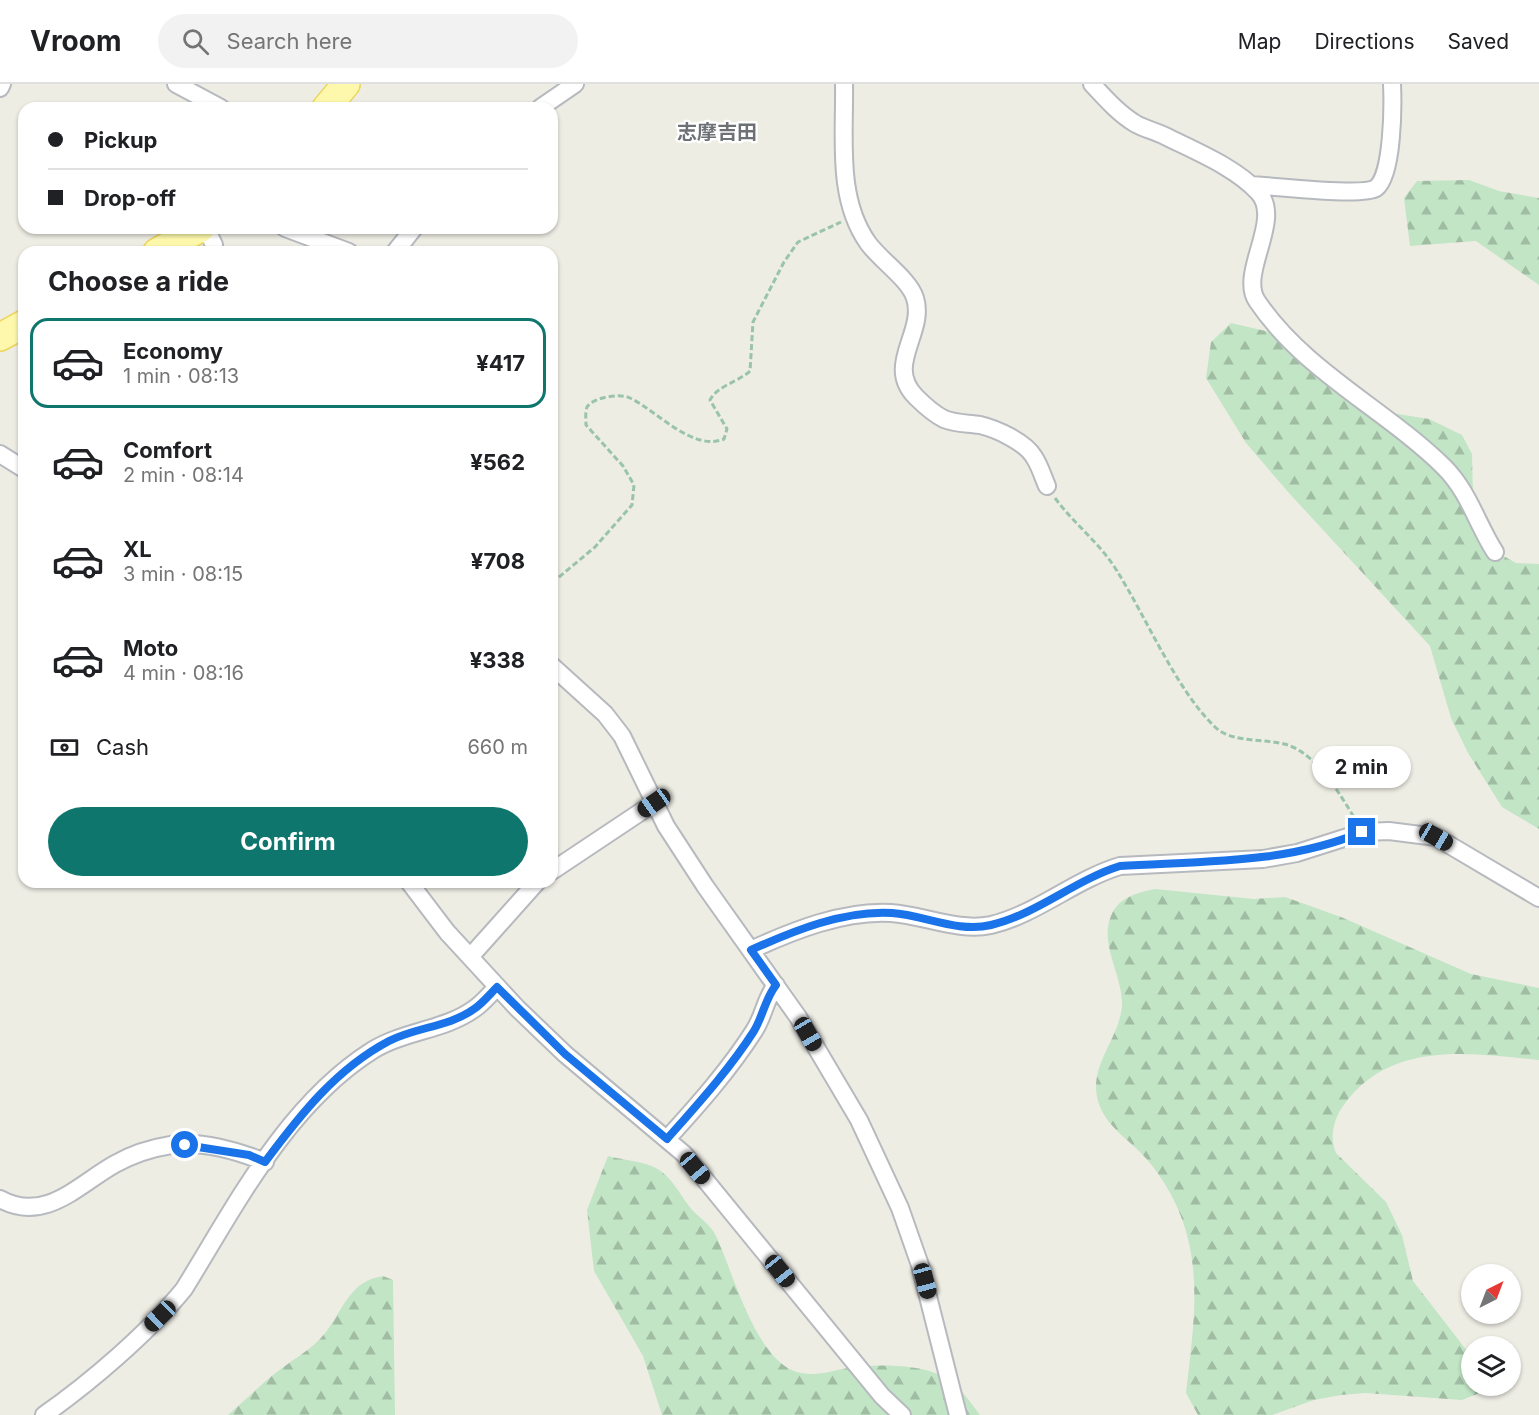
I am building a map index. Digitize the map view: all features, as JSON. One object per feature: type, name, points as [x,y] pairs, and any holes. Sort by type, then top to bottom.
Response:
[{"type":"main road","points":[[331,102],[346,84]]},
{"type":"main road","points":[[168,246],[192,234]]},
{"type":"main road","points":[[0,338],[18,328]]},
{"type":"street","points":[[0,88],[2,84]]},
{"type":"street","points":[[176,84],[209,102]]},
{"type":"street","points":[[544,102],[551,84]]},
{"type":"street","points":[[549,102],[575,84]]},
{"type":"street","points":[[844,84],[845,182],[854,217],[877,256],[910,288],[915,298],[917,312],[902,367],[910,389],[933,412],[945,420],[981,426],[1009,436],[1034,455],[1047,486]]},
{"type":"street","points":[[1092,84],[1137,125],[1210,160],[1251,185],[1261,194],[1265,209],[1264,235],[1254,274],[1255,299],[1275,324],[1304,353],[1445,468],[1473,505],[1487,539],[1496,552]]},
{"type":"street","points":[[1251,185],[1352,192],[1376,188],[1384,178],[1388,160],[1392,84]]},
{"type":"street","points":[[301,234],[333,246]]},
{"type":"street","points":[[400,246],[409,234]]},
{"type":"street","points":[[0,454],[18,465]]},
{"type":"street","points":[[558,671],[605,714],[622,736],[654,803],[705,886],[776,985],[859,1120],[900,1208],[920,1265],[958,1415]]},
{"type":"street","points":[[558,866],[654,803]]},
{"type":"street","points":[[751,950],[784,934],[856,915],[889,912],[943,923],[989,926],[1017,917],[1100,872],[1120,866],[1263,858],[1297,853],[1362,832],[1389,831],[1436,837],[1539,898]]},
{"type":"street","points":[[414,888],[435,917],[497,987],[565,1054],[684,1154],[882,1396],[902,1415]]},
{"type":"street","points":[[470,957],[532,888]]},
{"type":"street","points":[[667,1139],[742,1050],[756,1027],[768,996],[776,985]]},
{"type":"street","points":[[44,1415],[119,1353],[171,1305],[184,1289],[265,1162],[295,1122],[348,1068],[391,1040],[453,1020],[474,1009],[497,987]]},
{"type":"street","points":[[0,1199],[19,1206],[41,1206],[57,1202],[83,1188],[115,1164],[172,1144],[198,1145],[249,1155],[265,1162]]},
{"type":"path","points":[[558,578],[595,547],[632,505],[634,485],[623,466],[586,425],[586,409],[590,404],[604,398],[628,396],[691,436],[714,443],[724,439],[727,429],[710,400],[714,393],[740,381],[750,371],[753,322],[784,262],[798,242],[854,217]]},
{"type":"path","points":[[1047,486],[1066,513],[1116,568],[1195,703],[1215,728],[1243,738],[1291,746],[1312,761],[1342,797],[1362,832]]},
{"type":"green space","points":[[1469,180],[1499,191],[1539,198],[1539,285],[1476,241],[1410,246],[1404,198],[1417,181]]},
{"type":"green space","points":[[1231,323],[1270,332],[1373,410],[1429,419],[1462,435],[1472,454],[1473,498],[1484,545],[1516,563],[1539,564],[1539,829],[1502,807],[1468,753],[1451,718],[1430,646],[1246,443],[1206,378],[1211,342]]},
{"type":"green space","points":[[1155,889],[1254,899],[1285,897],[1341,917],[1471,974],[1539,988],[1539,1060],[1459,1054],[1407,1061],[1384,1070],[1362,1085],[1343,1106],[1334,1128],[1333,1141],[1336,1153],[1386,1202],[1402,1235],[1413,1281],[1461,1343],[1461,1396],[1472,1396],[1462,1400],[1365,1393],[1314,1400],[1272,1415],[1198,1415],[1186,1393],[1193,1331],[1194,1273],[1190,1245],[1182,1218],[1169,1190],[1150,1163],[1107,1119],[1098,1101],[1096,1088],[1097,1076],[1116,1029],[1122,1005],[1119,983],[1109,949],[1108,927],[1114,910],[1123,900]]},
{"type":"green space","points":[[608,1156],[645,1164],[661,1171],[692,1210],[711,1228],[756,1331],[780,1362],[794,1371],[808,1374],[858,1367],[917,1368],[945,1377],[956,1386],[980,1415],[662,1415],[643,1356],[594,1271],[587,1210]]},
{"type":"green space","points":[[383,1276],[393,1280],[395,1415],[228,1415],[273,1375],[320,1339],[355,1290],[363,1283]]},
{"type":"district","name":"志摩吉田","points":[[717,132]]},
{"type":"route","points":[[185,1145],[198,1145],[249,1155],[265,1162],[295,1122],[326,1087],[348,1068],[391,1040],[453,1020],[474,1009],[497,987],[565,1054],[667,1139],[742,1050],[756,1027],[768,996],[776,985],[751,950],[784,934],[856,915],[889,912],[915,915],[943,923],[989,926],[1017,917],[1100,872],[1120,866],[1263,858],[1297,853],[1362,832]]}]
